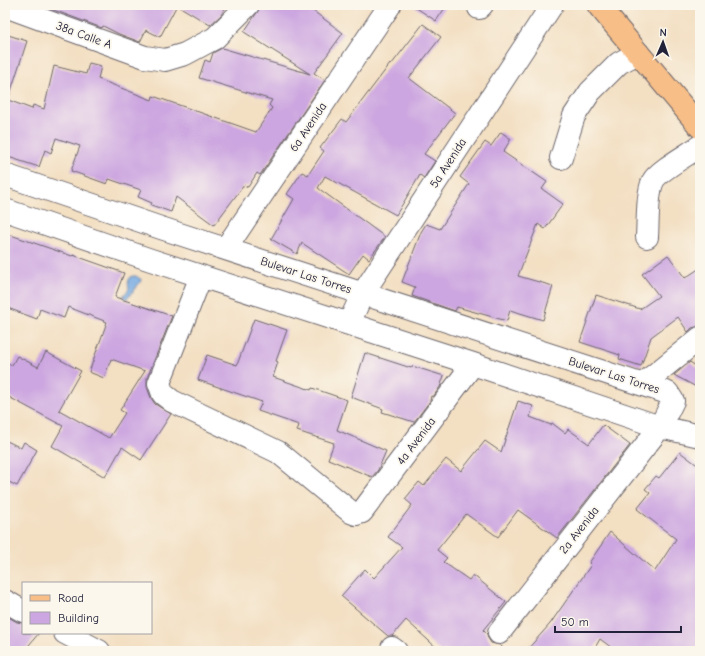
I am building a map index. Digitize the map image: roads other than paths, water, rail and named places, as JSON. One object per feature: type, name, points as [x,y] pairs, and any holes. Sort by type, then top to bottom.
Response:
[{"type":"main road","points":[[598,5],[700,127]]},
{"type":"street","name":"38a Calle A","points":[[5,6],[145,57],[165,60],[185,54],[215,38],[248,5]]},
{"type":"street","name":"6a Avenida","points":[[226,248],[390,5]]},
{"type":"street","name":"5a Avenida","points":[[349,323],[363,293],[552,5]]},
{"type":"street","points":[[561,158],[574,116],[590,92],[619,63],[638,53]]},
{"type":"street","points":[[647,237],[650,192],[653,181],[661,172],[700,146]]},
{"type":"street","name":"Bulevar Las Torres","points":[[5,175],[161,228],[668,393],[673,401],[660,427]]},
{"type":"street","points":[[5,210],[151,260],[349,323],[660,427],[700,436]]},
{"type":"street","points":[[151,260],[161,228]]},
{"type":"street","name":"4a Avenida","points":[[201,276],[159,383],[163,394],[172,400],[278,452],[351,512],[356,514],[362,512],[473,364]]},
{"type":"street","points":[[643,384],[700,338]]},
{"type":"street","name":"2a Avenida","points":[[498,633],[660,427]]},
{"type":"street","points":[[5,601],[22,610]]},
{"type":"street","points":[[67,634],[99,651]]},
{"type":"water","points":[[132,276],[136,276],[142,280],[127,299],[123,296],[129,289],[128,282]]}]
